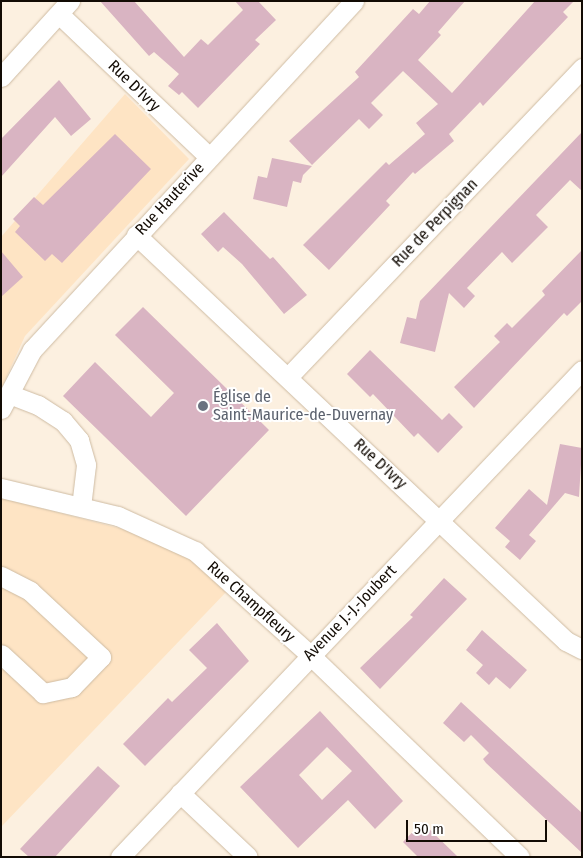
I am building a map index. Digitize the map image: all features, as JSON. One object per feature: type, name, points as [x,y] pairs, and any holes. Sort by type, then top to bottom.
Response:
[{"type":"street","name":"Rue Hauterive","points":[[5,401],[32,350],[136,235],[354,1]]},
{"type":"street","name":"Rue D'Ivry","points":[[64,8],[208,157]]},
{"type":"street","points":[[1,77],[64,8]]},
{"type":"street","name":"Rue de Perpignan","points":[[288,377],[582,68]]},
{"type":"street","name":"Rue D'Ivry","points":[[136,235],[439,519],[566,642],[582,649]]},
{"type":"street","name":"Avenue J.-J.-Joubert","points":[[120,857],[582,370]]},
{"type":"street","points":[[5,401],[38,404],[63,421],[79,440],[86,465],[81,507]]},
{"type":"street","name":"Rue Champfleury","points":[[1,488],[118,516],[194,551],[310,655],[520,857]]},
{"type":"street","points":[[1,576],[30,591],[101,657],[72,687],[43,693],[1,654]]},
{"type":"street","points":[[180,793],[248,857]]},
{"type":"shaded area","points":[[125,94],[189,159],[25,336],[1,389],[1,237]]},
{"type":"shaded area","points":[[1,498],[142,534],[182,553],[229,589],[1,827]]},
{"type":"building","points":[[100,1],[134,1],[184,57],[201,39],[208,45],[243,10],[235,1],[258,1],[276,20],[255,40],[260,44],[198,108],[182,92],[179,95],[168,86],[179,74],[154,52],[149,56]]},
{"type":"building","points":[[430,1],[465,1],[438,32],[441,35],[418,60],[452,93],[535,1],[574,1],[563,12],[568,17],[483,106],[480,102],[449,134],[454,141],[415,174],[413,172],[386,201],[390,205],[329,270],[303,245],[386,162],[389,165],[425,134],[416,123],[438,104],[403,71],[371,103],[383,115],[369,129],[359,119],[312,165],[289,141],[359,77],[355,72],[413,9],[419,14]]},
{"type":"building","points":[[59,80],[91,119],[71,136],[55,117],[1,177],[1,139]]},
{"type":"building","points":[[582,132],[582,191],[570,180],[536,215],[548,227],[512,263],[502,252],[467,288],[475,296],[464,308],[449,293],[435,352],[400,343],[407,317],[416,319],[420,301]]},
{"type":"building","points":[[115,134],[151,169],[62,263],[52,254],[45,261],[15,232],[20,226],[13,219],[34,197],[43,205]]},
{"type":"building","points":[[272,158],[312,166],[303,175],[301,183],[293,181],[287,207],[253,199],[258,176],[267,178]]},
{"type":"building","points":[[224,212],[270,259],[273,257],[307,295],[284,314],[242,264],[223,247],[218,252],[201,234]]},
{"type":"building","points":[[582,250],[582,301],[567,316],[564,313],[474,408],[454,387],[500,342],[494,336],[507,323],[512,328],[545,295],[542,291]]},
{"type":"building","points":[[1,251],[23,277],[1,297]]},
{"type":"building","name":"Église de Saint-Maurice-de-Duvernay","points":[[143,307],[269,430],[186,516],[63,396],[95,362],[151,417],[174,393],[115,335]]},
{"type":"building","points":[[370,350],[442,420],[449,413],[463,427],[438,453],[418,433],[414,437],[373,394],[370,397],[347,374]]},
{"type":"building","points":[[560,444],[582,448],[579,497],[565,493],[529,535],[536,541],[520,560],[505,547],[510,541],[495,528],[529,489],[547,505]]},
{"type":"building","points":[[444,578],[467,599],[380,689],[360,668],[413,617],[410,615]]},
{"type":"building","points":[[217,623],[249,661],[145,766],[123,744],[168,698],[172,702],[207,668],[189,650]]},
{"type":"building","points":[[482,630],[527,670],[510,689],[496,677],[489,685],[476,673],[483,665],[466,650]]},
{"type":"building","points":[[461,702],[582,813],[582,853],[486,763],[483,759],[489,753],[471,735],[464,742],[443,723]]},
{"type":"building","points":[[320,711],[403,801],[375,829],[348,800],[298,848],[240,787]],"holes":[[[327,747],[352,771],[322,800],[299,775]]]},
{"type":"building","points":[[98,766],[120,786],[55,857],[29,857],[20,849]]},
{"type":"building","points":[[422,822],[458,857],[418,857],[403,842]]},
{"type":"place","name":"Église de Saint-Maurice-de-Duvernay","points":[[203,406]]}]
